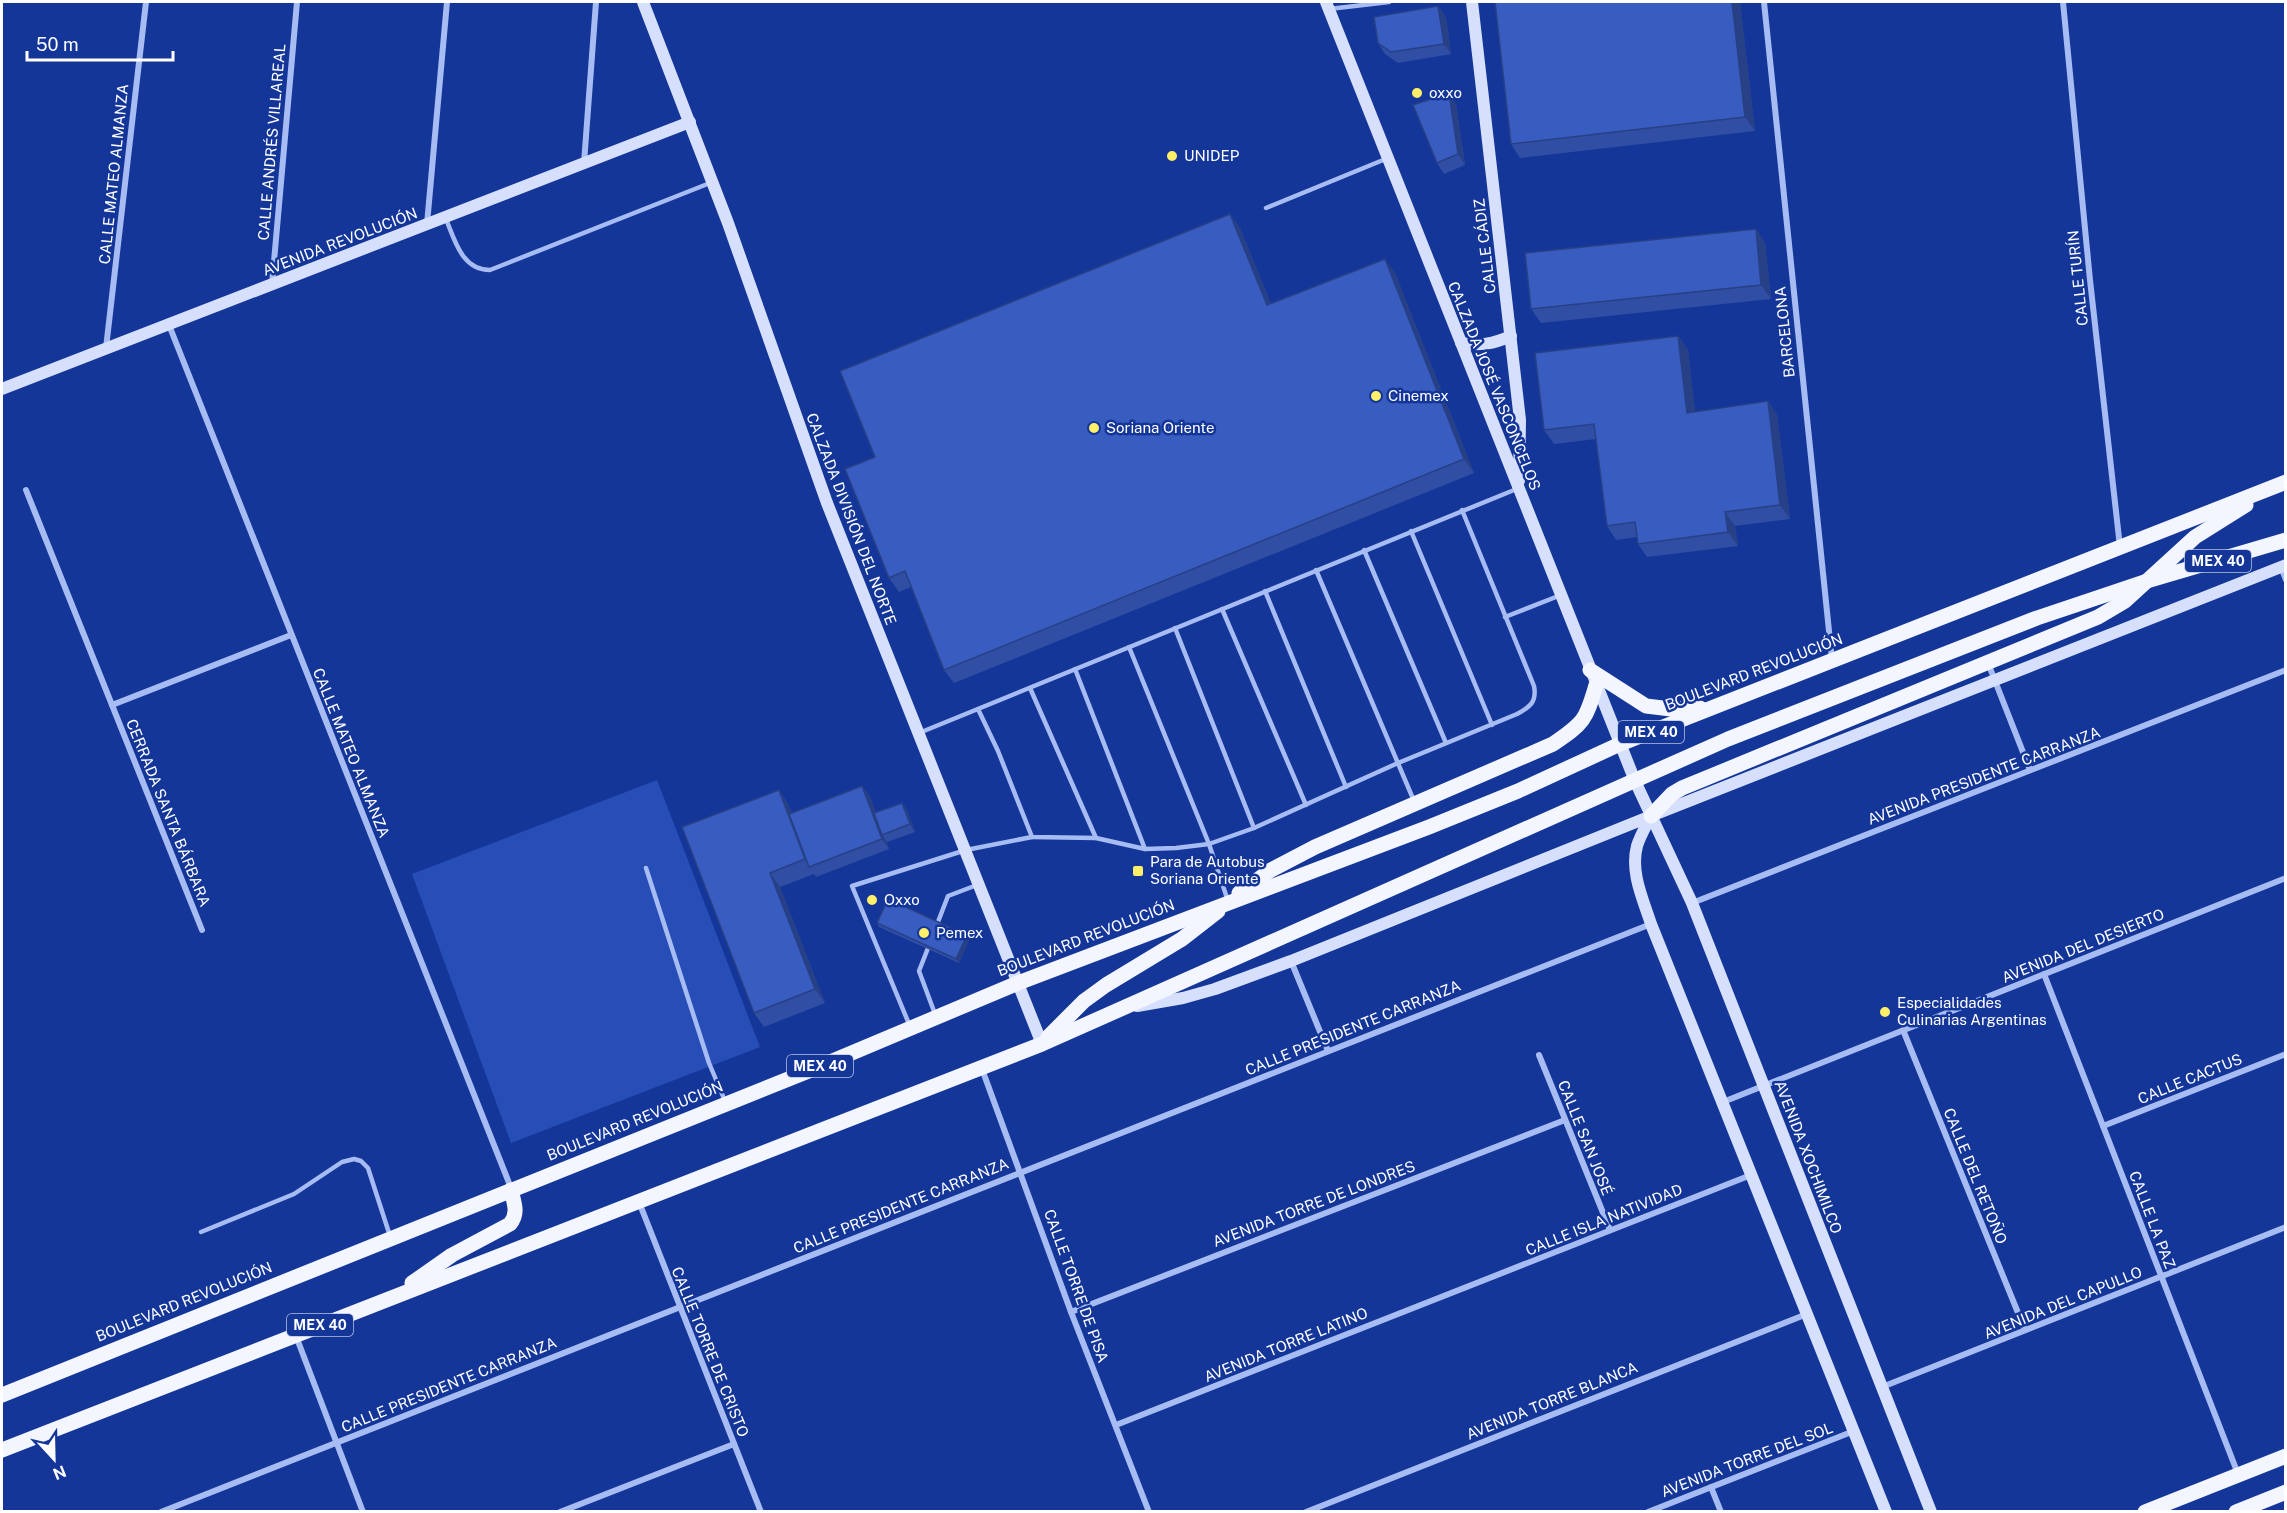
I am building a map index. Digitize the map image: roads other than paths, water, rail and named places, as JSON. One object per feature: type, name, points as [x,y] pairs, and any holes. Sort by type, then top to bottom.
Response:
[{"type":"main road","name":"CALZADA DIVISIÓN DEL NORTE","points":[[643,2],[690,122],[827,503],[1042,1044]]},
{"type":"main road","name":"CALLE CÁDIZ","points":[[1472,2],[1520,420],[1519,488]]},
{"type":"main road","name":"CALZADA JOSÉ VASCONCELOS","points":[[1327,5],[1635,781]]},
{"type":"main road","name":"AVENIDA REVOLUCIÓN","points":[[2,389],[690,122]]},
{"type":"main road","points":[[1461,343],[1478,346],[1495,343],[1511,336]]},
{"type":"main road","points":[[1886,1512],[1651,924],[1639,887],[1634,860],[1638,844],[1651,816],[1671,794],[2098,617],[2125,601],[2195,537],[2283,483]]},
{"type":"main road","name":"BOULEVARD REVOLUCIÓN","points":[[2,1395],[726,1104],[1018,983],[1429,827],[1518,791],[1620,744],[2283,483]]},
{"type":"main road","name":"MEX 40","points":[[2,1450],[1042,1044],[1728,739],[2037,618],[2150,580],[2286,540]]},
{"type":"main road","points":[[1118,1010],[1184,998],[1291,961],[2283,566]]},
{"type":"main road","points":[[1590,670],[1646,706],[1671,709],[1712,708]]},
{"type":"main road","points":[[1042,1044],[1084,1001],[1113,980],[1182,939],[1271,870],[1315,847],[1553,744],[1573,731],[1587,716],[1596,685]]},
{"type":"main road","name":"AVENIDA XOCHIMILCO","points":[[1635,781],[1692,903],[1931,1512]]},
{"type":"main road","points":[[398,1294],[452,1255],[510,1224],[515,1218],[516,1211],[511,1190]]},
{"type":"main road","points":[[2145,1512],[2286,1456]]},
{"type":"main road","points":[[2236,1512],[2255,1508],[2286,1492]]},
{"type":"street","name":"CALLE MATEO ALMANZA","points":[[106,348],[146,2]]},
{"type":"street","name":"CALLE ANDRÉS VILLAREAL","points":[[272,284],[297,2]]},
{"type":"street","points":[[427,224],[447,2]]},
{"type":"street","points":[[584,163],[596,2]]},
{"type":"street","name":"BARCELONA","points":[[1764,2],[1832,661]]},
{"type":"street","name":"CALLE TURÍN","points":[[2062,3],[2120,548]]},
{"type":"street","name":"CALLE MATEO ALMANZA","points":[[169,324],[511,1190]]},
{"type":"street","name":"CERRADA SANTA BÁRBARA","points":[[26,490],[202,930]]},
{"type":"street","points":[[2283,566],[2286,580]]},
{"type":"street","name":"CERRADA SANTA BÁRBARA","points":[[112,705],[291,635]]},
{"type":"street","points":[[1987,662],[2030,770]]},
{"type":"street","name":"AVENIDA PRESIDENTE CARRANZA","points":[[1692,903],[2286,670]]},
{"type":"street","name":"AVENIDA DEL DESIERTO","points":[[1722,1102],[2286,878]]},
{"type":"street","name":"CALLE PRESIDENTE CARRANZA","points":[[161,1512],[1651,924]]},
{"type":"street","points":[[1291,961],[1328,1051]]},
{"type":"street","name":"CALLE LA PAZ","points":[[2044,974],[2238,1474]]},
{"type":"street","name":"CALLE DEL RETOÑO","points":[[1903,1030],[2025,1330]]},
{"type":"street","name":"CALLE CACTUS","points":[[2103,1126],[2286,1054]]},
{"type":"street","name":"CALLE SAN JOSÉ","points":[[1539,1055],[1610,1230]]},
{"type":"street","name":"CALLE TORRE DE PISA","points":[[982,1067],[1071,1312],[1149,1512]]},
{"type":"street","name":"AVENIDA TORRE DE LONDRES","points":[[1071,1312],[1565,1120]]},
{"type":"street","name":"CALLE ISLA NATIVIDAD","points":[[1465,1288],[1751,1174]]},
{"type":"street","name":"CALLE TORRE DE CRISTO","points":[[638,1200],[761,1512]]},
{"type":"street","name":"AVENIDA DEL CAPULLO","points":[[1882,1387],[2286,1227]]},
{"type":"street","name":"AVENIDA TORRE LATINO","points":[[1116,1425],[1465,1288]]},
{"type":"street","name":"AVENIDA TORRE BLANCA","points":[[1306,1512],[1807,1314]]},
{"type":"street","points":[[295,1335],[363,1512]]},
{"type":"street","name":"AVENIDA TORRE DEL SOL","points":[[1648,1512],[1854,1431]]},
{"type":"street","points":[[560,1512],[734,1444]]},
{"type":"street","points":[[1711,1487],[1721,1512]]},
{"type":"lane","points":[[1327,5],[1389,2]]},
{"type":"lane","points":[[1266,207],[1388,159]]},
{"type":"lane","points":[[445,217],[460,252],[470,265],[481,270],[490,270],[712,182]]},
{"type":"lane","points":[[919,733],[1519,488]]},
{"type":"lane","points":[[910,1028],[852,886],[966,850],[1032,837],[1096,838],[1145,849],[1209,844],[1254,828],[1446,742],[1526,710],[1533,703],[1536,695],[1462,510]]},
{"type":"lane","points":[[1411,531],[1492,725]]},
{"type":"lane","points":[[1364,550],[1446,742]]},
{"type":"lane","points":[[1316,570],[1415,804]]},
{"type":"lane","points":[[1264,591],[1346,787]]},
{"type":"lane","points":[[1505,617],[1561,595]]},
{"type":"lane","points":[[1222,609],[1306,805]]},
{"type":"lane","points":[[1174,628],[1254,828]]},
{"type":"lane","points":[[1129,647],[1209,844],[1229,902]]},
{"type":"lane","points":[[1075,669],[1145,849]]},
{"type":"lane","points":[[1030,688],[1096,838]]},
{"type":"lane","points":[[978,709],[998,751],[1032,837]]},
{"type":"lane","points":[[646,868],[709,1063],[726,1104]]},
{"type":"lane","points":[[936,928],[948,896],[979,884]]},
{"type":"lane","points":[[931,939],[919,971],[936,1017]]},
{"type":"lane","points":[[201,1233],[294,1194],[342,1162],[354,1159],[361,1161],[368,1168],[391,1238]]},
{"type":"place","name":"oxxo","points":[[1417,93]]},
{"type":"place","name":"UNIDEP","points":[[1172,156]]},
{"type":"place","name":"Cinemex","points":[[1376,396]]},
{"type":"place","name":"Soriana Oriente","points":[[1094,428]]},
{"type":"place","name":"Para de Autobus Soriana Oriente","points":[[1138,871]]},
{"type":"place","name":"Oxxo","points":[[872,900]]},
{"type":"place","name":"Pemex","points":[[924,933]]},
{"type":"place","name":"Especialidades Culinarias Argentinas","points":[[1885,1012]]}]
